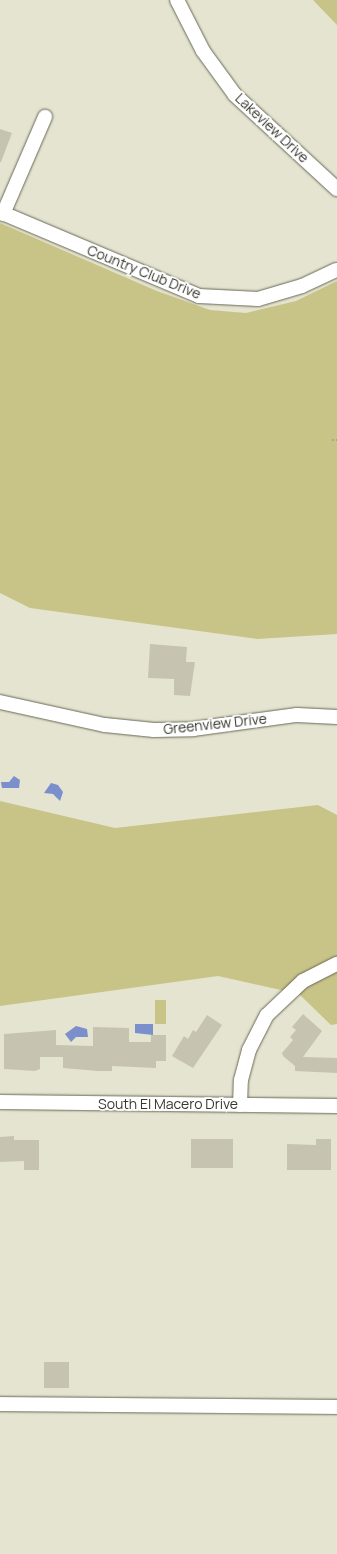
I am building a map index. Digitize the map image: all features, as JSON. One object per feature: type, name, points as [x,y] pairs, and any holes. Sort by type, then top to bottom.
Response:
[{"type":"street","name":"Lakeview Drive","points":[[178,0],[203,51],[235,95],[337,189]]},
{"type":"street","points":[[2,213],[45,117]]},
{"type":"street","name":"Country Club Drive","points":[[2,213],[199,296],[258,299],[279,295],[337,270]]},
{"type":"street","name":"Greenview Drive","points":[[0,702],[105,725],[154,730],[193,729],[297,715],[337,717]]},
{"type":"street","points":[[240,1104],[241,1080],[248,1050],[268,1015],[303,981],[337,964]]},
{"type":"street","name":"South El Macero Drive","points":[[0,1102],[337,1106]]},
{"type":"street","points":[[0,1404],[337,1407]]},
{"type":"path","points":[[332,440],[337,440]]},
{"type":"shaded area","points":[[313,0],[337,0],[337,25]]},
{"type":"shaded area","points":[[0,223],[157,291],[210,310],[246,313],[296,301],[337,281],[337,634],[257,639],[30,608],[0,593]]},
{"type":"shaded area","points":[[0,801],[115,828],[318,805],[337,815],[337,1024],[331,1025],[299,994],[218,976],[0,1006]]},
{"type":"shaded area","points":[[155,1000],[166,1000],[166,1024],[155,1024]]},
{"type":"water","points":[[14,776],[20,780],[19,788],[2,788],[1,782],[9,782]]},
{"type":"water","points":[[51,783],[58,785],[63,792],[60,801],[53,794],[44,793]]},
{"type":"water","points":[[135,1024],[153,1024],[153,1035],[135,1033]]},
{"type":"water","points":[[76,1026],[87,1029],[88,1037],[76,1037],[71,1042],[65,1034]]},
{"type":"building","points":[[0,129],[12,133],[1,162],[0,162]]},
{"type":"building","points":[[150,644],[187,647],[186,662],[195,662],[190,696],[174,695],[174,679],[148,678]]},
{"type":"building","points":[[303,1014],[322,1031],[303,1057],[337,1058],[337,1073],[295,1071],[295,1066],[283,1056],[282,1053],[293,1040],[290,1037],[296,1030],[292,1027]]},
{"type":"building","points":[[207,1015],[222,1025],[193,1068],[172,1056],[184,1036],[188,1039],[193,1030],[196,1032]]},
{"type":"building","points":[[93,1027],[129,1028],[129,1042],[151,1042],[151,1035],[166,1035],[166,1061],[156,1061],[156,1068],[112,1066],[112,1071],[98,1071],[63,1068],[63,1057],[40,1057],[40,1069],[35,1071],[4,1069],[4,1034],[56,1030],[56,1045],[93,1046]]},
{"type":"building","points":[[14,1136],[14,1140],[39,1140],[39,1170],[24,1170],[24,1161],[0,1162],[0,1137]]},
{"type":"building","points":[[191,1139],[233,1139],[233,1168],[191,1168]]},
{"type":"building","points":[[316,1139],[331,1139],[331,1170],[287,1170],[287,1144],[316,1145]]},
{"type":"building","points":[[44,1362],[69,1362],[69,1388],[44,1388]]}]
